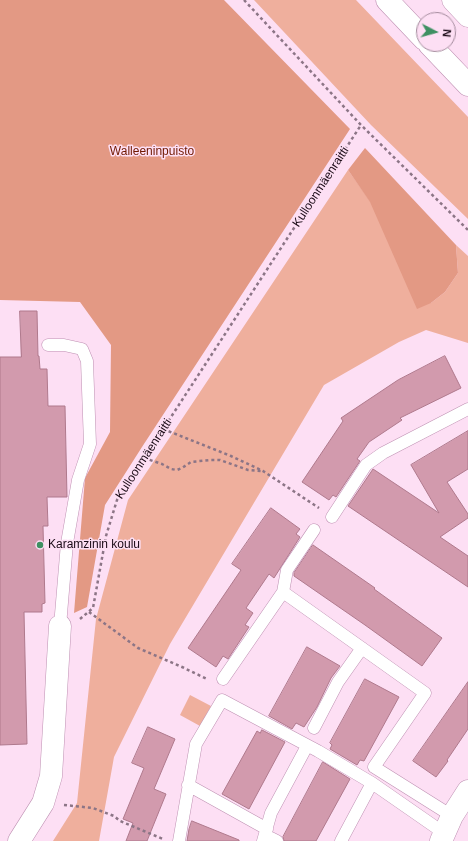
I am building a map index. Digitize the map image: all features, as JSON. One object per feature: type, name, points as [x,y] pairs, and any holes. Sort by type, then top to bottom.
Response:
[{"type":"main road","points":[[388,0],[416,30]]},
{"type":"main road","points":[[453,0],[468,16]]},
{"type":"main road","points":[[437,52],[468,84]]},
{"type":"main road","points":[[19,841],[43,802],[51,776],[60,626]]},
{"type":"main road","points":[[446,830],[468,791]]},
{"type":"lane","points":[[48,345],[64,344],[82,349],[88,361],[90,444],[78,480],[67,543],[60,626]]},
{"type":"lane","points":[[332,517],[366,465],[383,452],[468,409]]},
{"type":"lane","points":[[223,679],[283,592],[287,570],[314,530]]},
{"type":"lane","points":[[283,592],[425,693],[374,767],[446,830]]},
{"type":"lane","points":[[314,728],[338,682],[362,648]]},
{"type":"lane","points":[[178,841],[196,744],[222,700],[318,751],[446,830]]},
{"type":"lane","points":[[265,835],[271,813],[307,746]]},
{"type":"lane","points":[[341,841],[372,783]]},
{"type":"lane","points":[[188,785],[265,835],[277,841]]},
{"type":"path","points":[[244,0],[361,125],[468,230]]},
{"type":"path","name":"Kulloonmäenraitti","points":[[89,612],[93,608],[106,536],[117,500],[361,125]]},
{"type":"path","points":[[163,429],[231,456],[263,471],[332,517]]},
{"type":"path","points":[[144,458],[177,470],[191,462],[220,460],[248,470],[263,471]]},
{"type":"path","points":[[60,626],[80,619],[89,612],[138,648],[212,682],[223,679]]},
{"type":"path","points":[[43,802],[93,808],[114,816],[120,821],[170,841]]},
{"type":"shaded area","points":[[254,0],[356,0],[468,117],[468,219],[371,125]]},
{"type":"shaded area","points":[[348,170],[370,201],[431,303],[445,292],[458,273],[456,245],[468,256],[468,343],[426,330],[399,342],[324,385],[170,644],[114,757],[99,841],[53,841],[77,803],[96,619],[128,500]]},
{"type":"shaded area","points":[[190,695],[211,706],[200,726],[180,715]]},
{"type":"green space","name":"Walleeninpuisto","points":[[0,0],[224,0],[350,129],[105,505],[87,607],[74,613],[85,478],[110,432],[111,345],[80,302],[0,300]]},
{"type":"green space","points":[[365,148],[456,245],[458,273],[445,292],[431,303],[417,309],[370,202],[348,170]]},
{"type":"building","points":[[20,311],[37,311],[38,356],[40,369],[47,369],[48,406],[65,406],[67,497],[47,497],[48,526],[43,526],[45,603],[42,604],[42,612],[24,612],[27,744],[0,745],[0,357],[21,357]]},
{"type":"building","points":[[445,356],[461,388],[400,418],[402,420],[369,442],[357,459],[360,461],[336,497],[333,495],[329,500],[302,482],[343,421],[341,418],[398,380]]},
{"type":"building","points":[[468,431],[468,469],[447,482],[468,514],[468,518],[440,537],[468,556],[468,587],[348,506],[373,469],[439,513],[411,465]]},
{"type":"building","points":[[271,508],[300,529],[296,534],[300,537],[274,578],[269,574],[246,608],[253,613],[245,625],[249,627],[228,659],[223,656],[216,667],[188,648],[241,570],[232,564]]},
{"type":"building","points":[[313,545],[375,588],[374,589],[442,638],[422,666],[294,576],[294,573]]},
{"type":"building","points":[[307,647],[340,666],[331,678],[317,707],[304,727],[296,723],[292,729],[269,716]]},
{"type":"building","points":[[365,679],[399,697],[364,761],[360,760],[357,765],[330,749],[332,745],[330,743]]},
{"type":"building","points":[[468,682],[468,729],[436,777],[413,761]]},
{"type":"building","points":[[148,727],[175,739],[154,789],[166,794],[147,841],[126,841],[133,823],[123,819],[144,768],[132,763]]},
{"type":"building","points":[[262,730],[285,742],[249,809],[222,794],[257,731],[260,733]]},
{"type":"building","points":[[323,762],[350,779],[316,841],[284,841],[283,837]]},
{"type":"building","points":[[192,821],[239,840],[239,841],[187,841]]},
{"type":"place","name":"Karamzinin koulu","points":[[40,545]]}]
